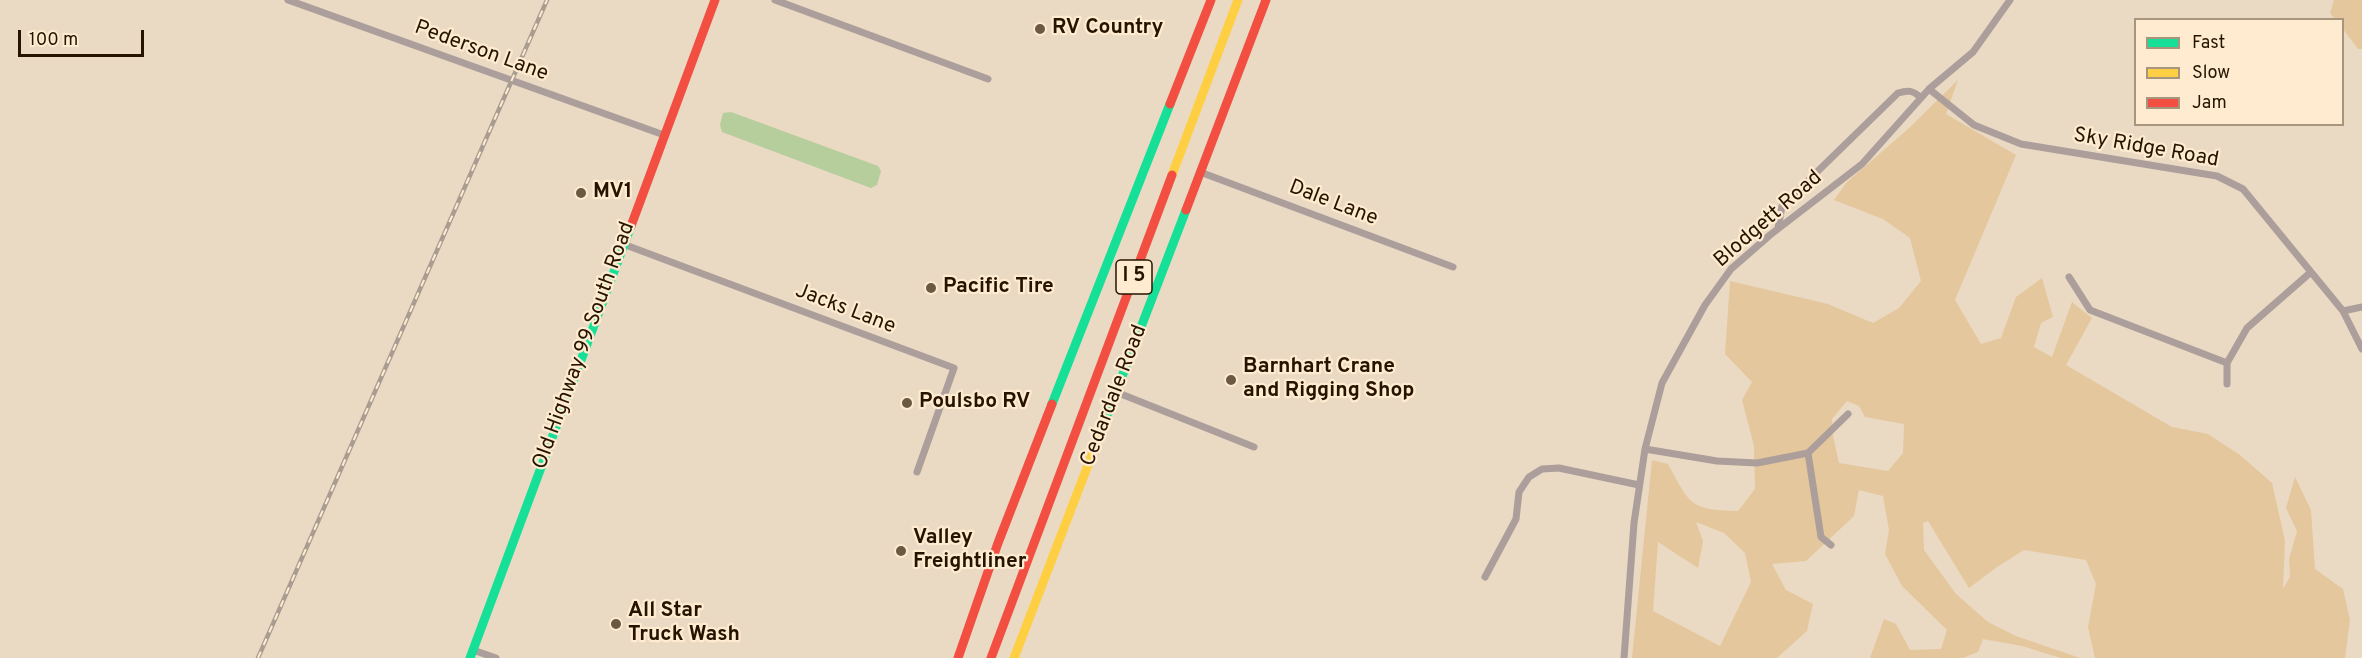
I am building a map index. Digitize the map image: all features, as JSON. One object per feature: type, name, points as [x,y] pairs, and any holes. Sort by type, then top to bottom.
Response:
[{"type":"main road","name":"Old Highway 99 South Road","points":[[471,654],[715,0]]},
{"type":"main road","name":"I 5","points":[[958,658],[998,543],[1210,0]]},
{"type":"main road","name":"I 5","points":[[991,658],[1238,0]]},
{"type":"main road","name":"Cedardale Road","points":[[1014,658],[1266,0]]},
{"type":"street","name":"Pederson Lane","points":[[288,0],[664,135]]},
{"type":"street","points":[[776,0],[988,79]]},
{"type":"street","name":"Blodgett Road","points":[[1624,658],[1639,485],[1645,449],[1662,383],[1705,305],[1731,270],[1778,228],[1862,164],[1929,89],[1973,52],[2010,0]]},
{"type":"street","name":"Sky Ridge Road","points":[[1929,89],[1974,125],[2021,144],[2217,176],[2243,189],[2343,311],[2362,349]]},
{"type":"street","points":[[1778,228],[1782,206],[1898,93],[1907,90],[1921,98]]},
{"type":"street","name":"Dale Lane","points":[[1200,172],[1453,267]]},
{"type":"street","name":"Jacks Lane","points":[[623,244],[954,368],[917,472]]},
{"type":"street","points":[[2227,384],[2227,363],[2247,328],[2311,272]]},
{"type":"street","points":[[2069,278],[2090,310],[2227,363]]},
{"type":"street","points":[[2343,311],[2362,307]]},
{"type":"street","points":[[1116,392],[1254,447]]},
{"type":"street","points":[[1645,449],[1717,461],[1757,463],[1808,453],[1848,414]]},
{"type":"street","points":[[1808,453],[1821,537],[1831,545]]},
{"type":"street","points":[[1485,577],[1516,519],[1519,492],[1529,477],[1542,469],[1559,468],[1639,485]]},
{"type":"street","points":[[471,654],[496,658]]},
{"type":"shaded area","points":[[2334,0],[2362,0],[2362,49],[2358,49],[2344,30],[2344,18],[2334,18],[2330,13]]},
{"type":"shaded area","points":[[1958,80],[1946,114],[2016,155],[1955,300],[1981,344],[2001,338],[2016,297],[2042,278],[2053,317],[2041,323],[2034,347],[2052,357],[2072,302],[2092,318],[2066,365],[2172,427],[2208,434],[2240,455],[2272,483],[2285,541],[2283,589],[2290,577],[2289,559],[2297,531],[2286,508],[2295,477],[2311,510],[2315,569],[2343,589],[2350,620],[2345,658],[2095,658],[2088,627],[2096,584],[2086,560],[2024,550],[1969,588],[1928,521],[1923,523],[1924,550],[1956,594],[1988,622],[2016,636],[2080,658],[2061,658],[2022,646],[1983,639],[1978,652],[1963,658],[1870,658],[1884,619],[1896,624],[1910,650],[1941,649],[1947,630],[1902,586],[1885,554],[1889,530],[1883,496],[1859,490],[1854,516],[1806,561],[1772,564],[1786,590],[1813,604],[1807,631],[1777,658],[1632,658],[1652,460],[1668,464],[1687,496],[1693,502],[1709,509],[1738,511],[1755,489],[1754,446],[1742,400],[1752,382],[1725,354],[1730,281],[1828,304],[1873,323],[1899,308],[1921,281],[1910,238],[1883,219],[1834,200],[1847,182],[1908,129]],"holes":[[[1847,401],[1859,406],[1865,417],[1904,424],[1903,453],[1888,471],[1839,463],[1832,419]],[[1696,522],[1724,533],[1745,553],[1751,582],[1720,646],[1653,611],[1658,542],[1698,568],[1703,541]]]},
{"type":"shaded area","points":[[731,112],[878,166],[881,171],[877,185],[871,188],[722,132],[720,125],[723,113]]},
{"type":"railway","points":[[258,658],[547,0]]},
{"type":"traffic: fast","points":[[1052,404],[1170,104]]},
{"type":"traffic: fast","points":[[1098,439],[1186,210]]},
{"type":"traffic: fast","points":[[470,658],[631,226]]},
{"type":"traffic: slow","points":[[1172,175],[1238,0]]},
{"type":"traffic: slow","points":[[1014,658],[1098,439]]},
{"type":"traffic: jam","points":[[631,226],[715,0]]},
{"type":"traffic: jam","points":[[1170,104],[1211,0]]},
{"type":"traffic: jam","points":[[1186,210],[1266,0]]},
{"type":"traffic: jam","points":[[991,658],[1172,175]]},
{"type":"traffic: jam","points":[[958,658],[998,543],[1052,404]]},
{"type":"place","name":"RV Country","points":[[1040,29]]},
{"type":"place","name":"MV1","points":[[581,193]]},
{"type":"place","name":"Pacific Tire","points":[[931,288]]},
{"type":"place","name":"Barnhart Crane and Rigging Shop","points":[[1231,380]]},
{"type":"place","name":"Poulsbo RV","points":[[907,403]]},
{"type":"place","name":"Valley Freightliner","points":[[901,551]]},
{"type":"place","name":"All Star Truck Wash","points":[[616,624]]}]
